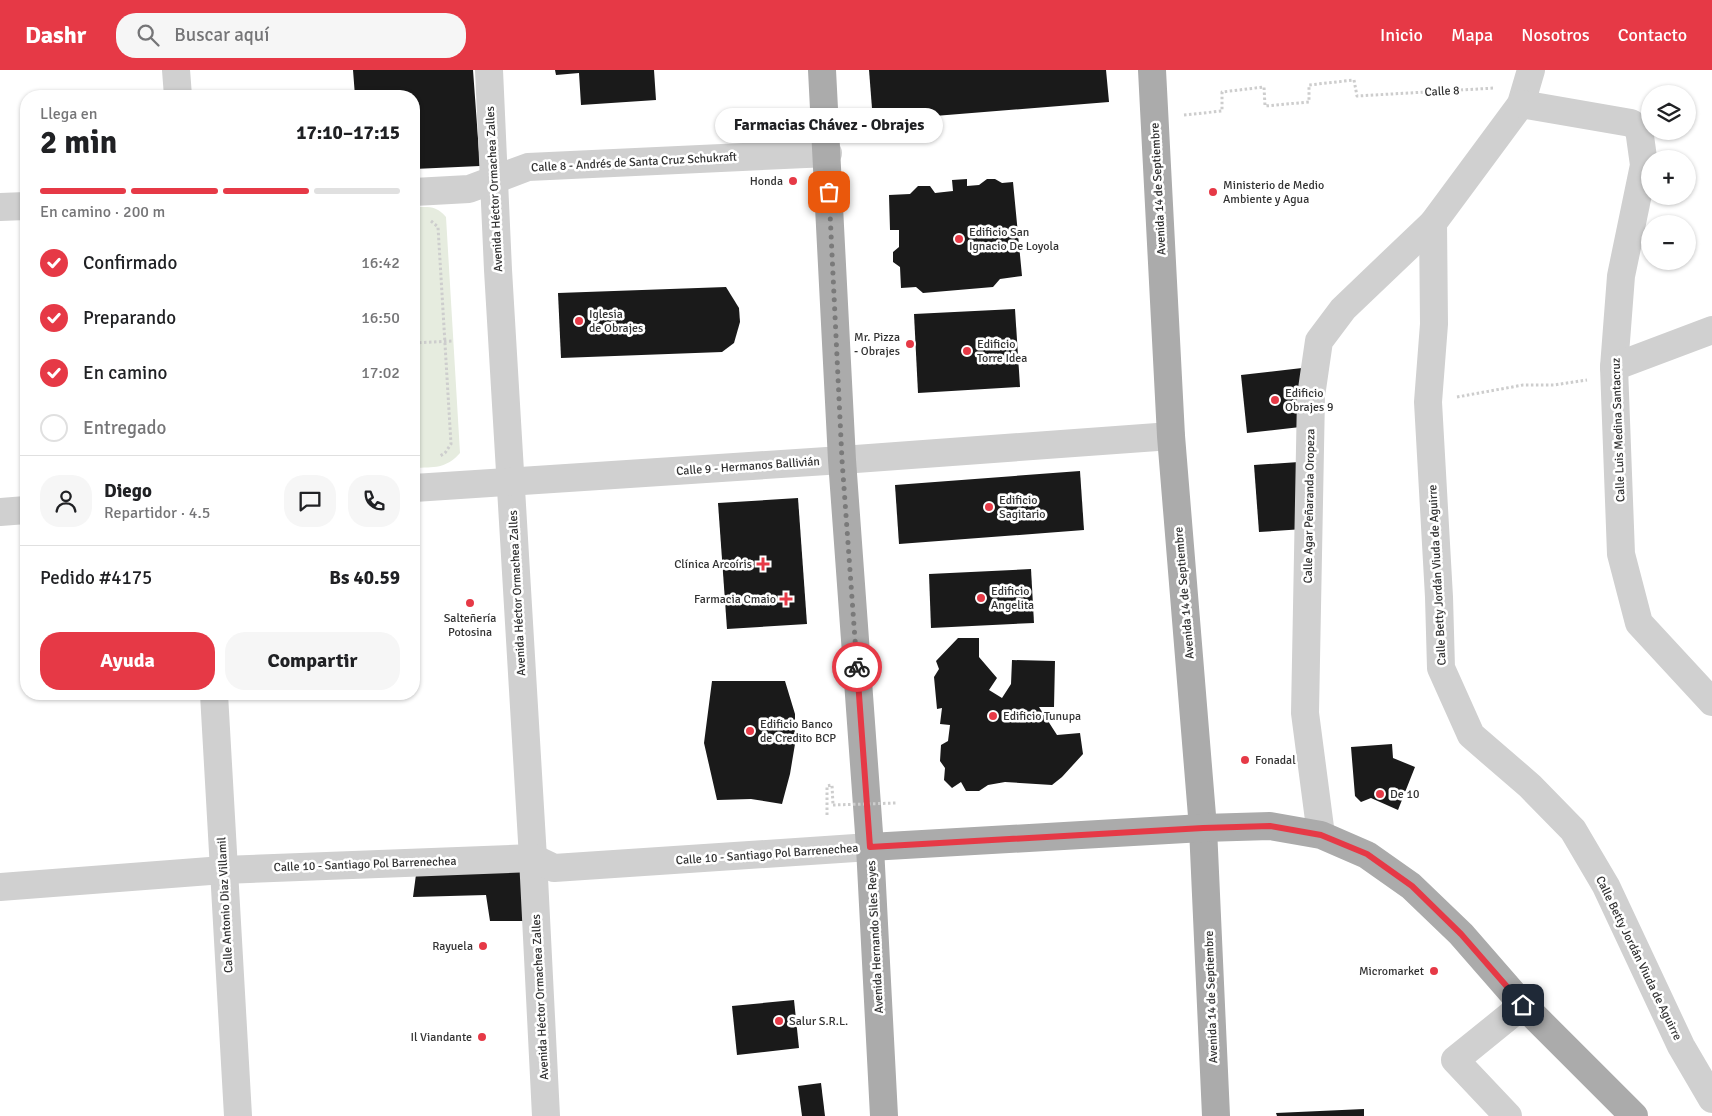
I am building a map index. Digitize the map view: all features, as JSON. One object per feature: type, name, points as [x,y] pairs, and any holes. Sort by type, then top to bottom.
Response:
[{"type":"main road","name":"Avenida Hernando Siles Reyes","points":[[822,70],[828,153],[830,232],[842,460],[870,847],[884,1116]]},
{"type":"main road","name":"Avenida 14 de Septiembre","points":[[1152,70],[1171,436],[1203,828],[1216,1116]]},
{"type":"main road","name":"Calle 10 - Santiago Pol Barrenechea","points":[[870,847],[1203,828],[1270,826],[1321,835],[1367,854],[1412,886],[1461,934],[1523,1005],[1634,1116]]},
{"type":"street","points":[[176,70],[178,90]]},
{"type":"street","name":"Avenida Héctor Ormachea Zalles","points":[[489,70],[498,270],[533,858],[546,1116]]},
{"type":"street","points":[[1433,223],[1526,87]]},
{"type":"street","name":"Calle Luis Medina Santacruz","points":[[1526,87],[1631,123],[1639,129],[1644,164],[1621,276],[1614,367],[1622,554],[1639,623],[1712,702]]},
{"type":"street","name":"Calle 8 - Andrés de Santa Cruz Schukraft","points":[[420,192],[469,189],[528,167],[828,153]]},
{"type":"street","points":[[0,207],[20,206]]},
{"type":"street","name":"Calle Betty Jordán Viuda de Aguirre","points":[[1433,223],[1434,324],[1428,402],[1439,596],[1441,668],[1471,735],[1530,786],[1572,830],[1606,886],[1681,1046],[1712,1099]]},
{"type":"street","name":"Calle Agar Peñaranda Oropeza","points":[[1321,835],[1305,713],[1311,396],[1319,341],[1343,309],[1433,223]]},
{"type":"street","points":[[1614,367],[1712,330]]},
{"type":"street","name":"Calle 9 - Hermanos Ballivián","points":[[420,488],[1171,436]]},
{"type":"street","points":[[0,512],[20,510]]},
{"type":"street","name":"Calle Antonio Diaz Villamil","points":[[214,700],[238,1116]]},
{"type":"street","name":"Calle 10 - Santiago Pol Barrenechea","points":[[0,887],[223,870],[533,858],[554,868],[870,847]]},
{"type":"street","points":[[1508,1116],[1455,1060],[1523,1005]]},
{"type":"path","name":"Calle 8","points":[[1156,130],[1175,116],[1222,111],[1222,92],[1264,87],[1265,106],[1309,102],[1309,85],[1354,80],[1357,96],[1526,87]]},
{"type":"path","points":[[431,220],[438,227],[451,444],[445,453],[438,457]]},
{"type":"path","points":[[420,342],[454,341]]},
{"type":"path","points":[[1428,402],[1523,386],[1593,379],[1614,367]]},
{"type":"path","points":[[827,815],[827,786],[832,786],[833,805],[896,803]]},
{"type":"shaded area","points":[[420,207],[439,210],[446,217],[460,453],[445,465],[420,468]]},
{"type":"building","points":[[353,70],[473,70],[480,166],[420,169],[420,90],[355,90]]},
{"type":"building","points":[[555,70],[654,70],[656,100],[581,105],[579,73],[556,75]]},
{"type":"building","points":[[869,70],[1106,70],[1109,102],[873,121]]},
{"type":"building","name":"Edificio San Ignacio De Loyola","points":[[967,179],[967,186],[979,185],[987,179],[995,179],[1002,183],[1013,182],[1022,276],[1000,279],[993,287],[923,293],[916,287],[901,288],[900,267],[893,262],[893,252],[899,247],[899,230],[890,230],[889,195],[910,194],[918,186],[930,186],[935,193],[953,191],[952,180]]},
{"type":"building","points":[[726,287],[739,308],[740,322],[734,343],[722,352],[561,358],[558,293]]},
{"type":"building","name":"Edificio Torre Idea","points":[[1015,309],[1020,387],[918,393],[914,314]]},
{"type":"building","name":"Edificio Obrajes 9","points":[[1302,368],[1309,426],[1247,433],[1241,375]]},
{"type":"building","points":[[1299,462],[1304,529],[1259,532],[1254,465]]},
{"type":"building","name":"Edificio Sagitario","points":[[1080,471],[1084,530],[899,544],[895,485]]},
{"type":"building","name":"Clínica Arcoíris","points":[[798,498],[807,624],[727,629],[718,503]]},
{"type":"building","name":"Edificio Angelita","points":[[1031,569],[1034,623],[931,628],[929,574]]},
{"type":"building","name":"Edificio Tunupa","points":[[958,638],[979,638],[979,657],[997,678],[989,690],[1002,698],[1011,684],[1012,660],[1055,661],[1054,707],[1039,707],[1057,735],[1080,733],[1083,754],[1052,785],[1005,782],[988,785],[979,791],[966,791],[961,782],[952,788],[944,780],[945,768],[940,761],[941,745],[948,741],[950,725],[940,724],[942,708],[937,709],[934,677],[939,669],[936,661]]},
{"type":"building","name":"Edificio Banco de Credito BCP","points":[[712,681],[785,681],[795,714],[795,744],[782,804],[751,799],[717,800],[704,743]]},
{"type":"building","points":[[1392,744],[1393,758],[1415,767],[1398,810],[1371,798],[1361,802],[1355,796],[1351,747]]},
{"type":"building","points":[[521,865],[525,921],[490,921],[486,895],[413,897],[417,867]]},
{"type":"building","points":[[794,1000],[799,1048],[737,1055],[732,1006]]},
{"type":"building","points":[[821,1083],[825,1116],[802,1116],[798,1086]]},
{"type":"building","points":[[1364,1109],[1364,1116],[1277,1116],[1276,1113]]},
{"type":"way so far","points":[[829,192],[842,460],[857,667]]},
{"type":"place","name":"Honda","points":[[793,181]]},
{"type":"place","name":"Farmacias Chávez - Obrajes","points":[[829,192]]},
{"type":"place","name":"Ministerio de Medio Ambiente y Agua","points":[[1213,192]]},
{"type":"place","name":"Edificio San Ignacio De Loyola","points":[[959,239]]},
{"type":"place","name":"Iglesia de Obrajes","points":[[579,321]]},
{"type":"place","name":"Mr. Pizza - Obrajes","points":[[910,344]]},
{"type":"place","name":"Edificio Torre Idea","points":[[967,351]]},
{"type":"place","name":"Edificio Obrajes 9","points":[[1275,400]]},
{"type":"place","name":"Edificio Sagitario","points":[[989,507]]},
{"type":"place","name":"Clínica Arcoíris","points":[[763,564]]},
{"type":"place","name":"Edificio Angelita","points":[[981,598]]},
{"type":"place","name":"Farmacia Cmaio","points":[[786,599]]},
{"type":"place","name":"Salteñería Potosina","points":[[470,603]]},
{"type":"place","name":"Edificio Tunupa","points":[[993,716]]},
{"type":"place","name":"Edificio Banco de Credito BCP","points":[[750,731]]},
{"type":"place","name":"Fonadal","points":[[1245,760]]},
{"type":"place","name":"De 10","points":[[1380,794]]},
{"type":"place","name":"Rayuela","points":[[483,946]]},
{"type":"place","name":"Micromarket","points":[[1434,971]]},
{"type":"place","name":"Salur S.R.L.","points":[[779,1021]]},
{"type":"place","name":"Il Viandante","points":[[482,1037]]},
{"type":"route","points":[[857,667],[870,847],[1203,828],[1270,826],[1321,835],[1367,854],[1412,886],[1461,934],[1523,1005]]}]
